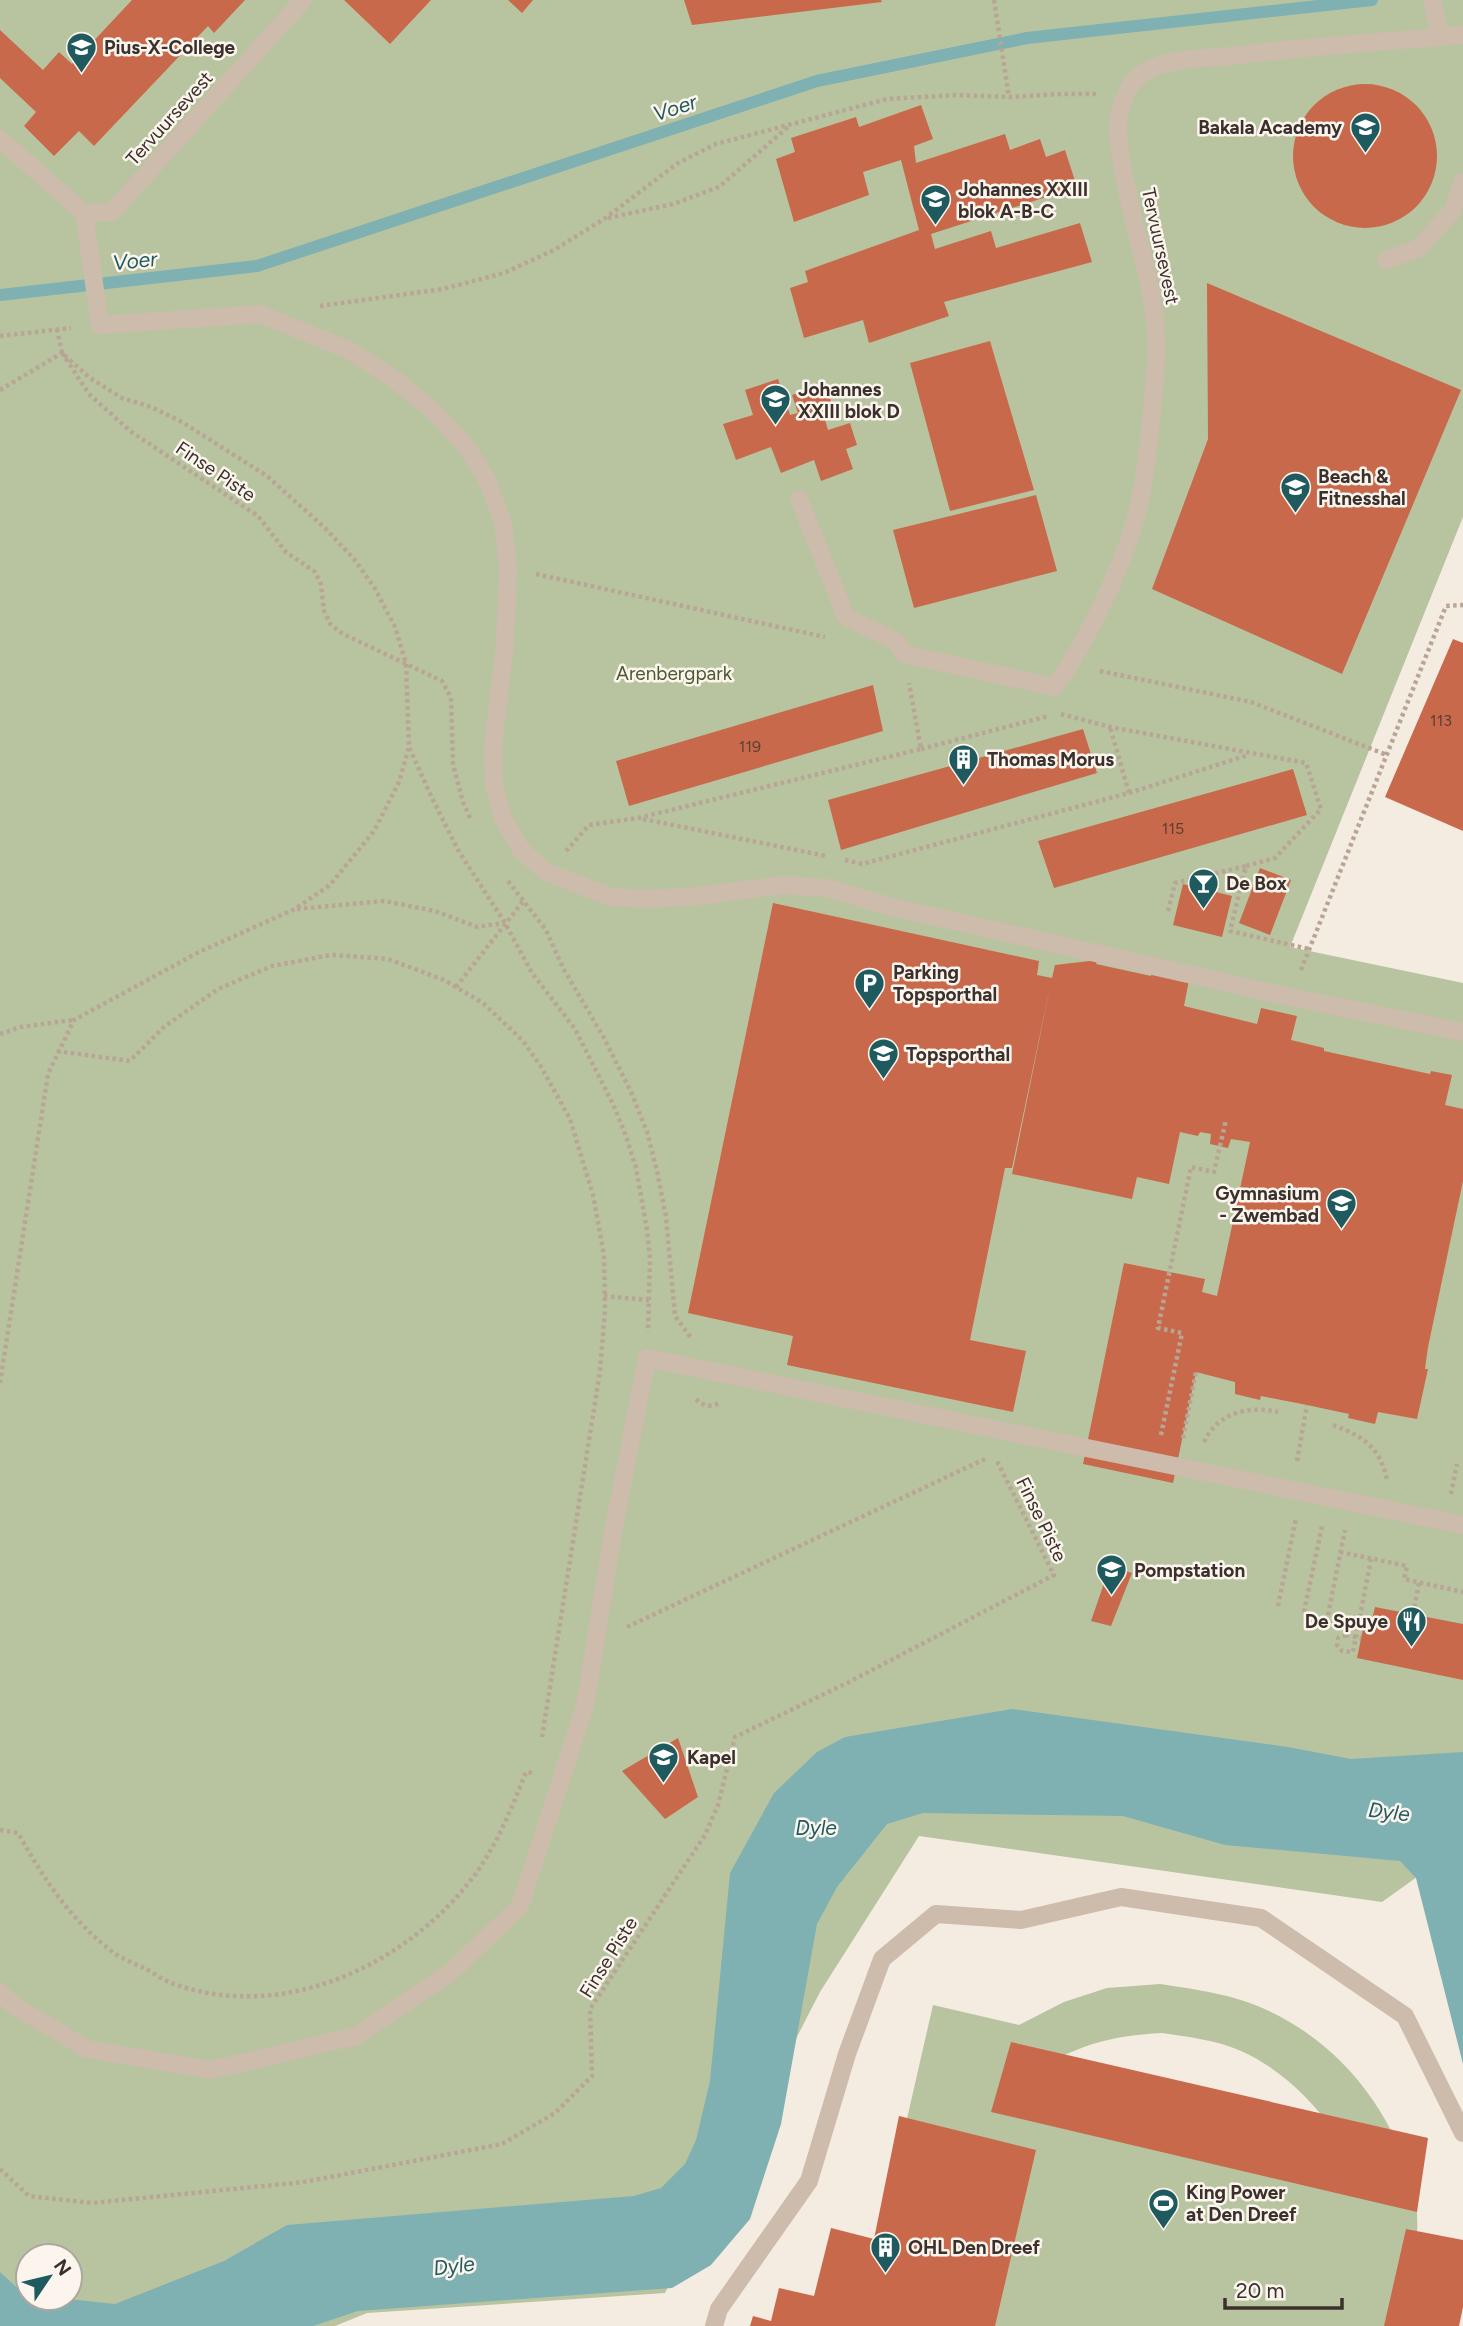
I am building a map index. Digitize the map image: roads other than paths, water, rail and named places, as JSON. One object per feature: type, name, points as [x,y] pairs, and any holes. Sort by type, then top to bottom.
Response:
[{"type":"street","name":"Tervuursevest","points":[[84,213],[112,212],[303,0]]},
{"type":"street","points":[[1433,5],[1440,37],[1463,35]]},
{"type":"street","name":"Tervuursevest","points":[[799,499],[846,617],[896,641],[904,654],[1054,687],[1071,665],[1119,566],[1140,502],[1155,378],[1154,310],[1143,251],[1126,185],[1118,132],[1125,95],[1138,77],[1161,64],[1286,49],[1440,37]]},
{"type":"street","points":[[0,139],[84,213],[100,324],[260,314],[349,350],[394,379],[431,409],[466,446],[486,478],[503,523],[508,568],[506,644],[494,746],[494,787],[503,818],[521,849],[546,873],[611,897],[645,899],[698,896],[783,885],[827,888],[892,907],[1290,997],[1463,1032]]},
{"type":"street","points":[[1387,260],[1419,248],[1452,211],[1463,182]]},
{"type":"street","points":[[0,1992],[13,2005],[87,2049],[211,2070],[356,2036],[451,1972],[520,1906],[561,1763],[585,1706],[614,1526],[647,1357],[1463,1525]]},
{"type":"street","points":[[714,2326],[719,2309],[809,2181],[847,2054],[882,1959],[936,1914],[1021,1920],[1121,1897],[1261,1918],[1405,2016],[1463,2133]]},
{"type":"water","name":"Dyle","points":[[1012,1709],[1288,1747],[1351,1759],[1463,1752],[1463,2064],[1416,1878],[1400,1861],[1225,1845],[1123,1816],[923,1813],[887,1824],[837,1887],[817,1924],[781,2124],[750,2219],[711,2265],[672,2288],[358,2311],[313,2326],[0,2326],[0,2272],[14,2285],[14,2312],[84,2312],[84,2301],[115,2304],[224,2261],[287,2225],[634,2196],[661,2188],[685,2164],[696,2140],[710,2081],[730,1873],[774,1793],[817,1752],[845,1737]]},
{"type":"waterway","name":"Voer","points":[[0,295],[257,266],[817,81],[1027,38],[1372,0]]},
{"type":"place","name":"Pius-X-College","points":[[81,74]]},
{"type":"place","name":"Bakala Academy","points":[[1365,154]]},
{"type":"place","name":"Johannes XXIII blok A-B-C","points":[[935,227]]},
{"type":"place","name":"Johannes XXIII blok D","points":[[775,427]]},
{"type":"place","name":"Beach & Fitnesshal","points":[[1295,514]]},
{"type":"place","name":"Thomas Morus","points":[[964,786]]},
{"type":"place","name":"De Box","points":[[1203,910]]},
{"type":"place","name":"Parking Topsporthal","points":[[870,1010]]},
{"type":"place","name":"Topsporthal","points":[[883,1081]]},
{"type":"place","name":"Gymnasium - Zwembad","points":[[1342,1231]]},
{"type":"place","name":"Pompstation","points":[[1111,1597]]},
{"type":"place","name":"De Spuye","points":[[1411,1648]]},
{"type":"place","name":"Kapel","points":[[664,1784]]},
{"type":"place","name":"King Power at Den Dreef","points":[[1163,2230]]},
{"type":"place","name":"OHL Den Dreef","points":[[885,2274]]},
{"type":"park label","name":"Arenbergpark","points":[[674,673]]}]
